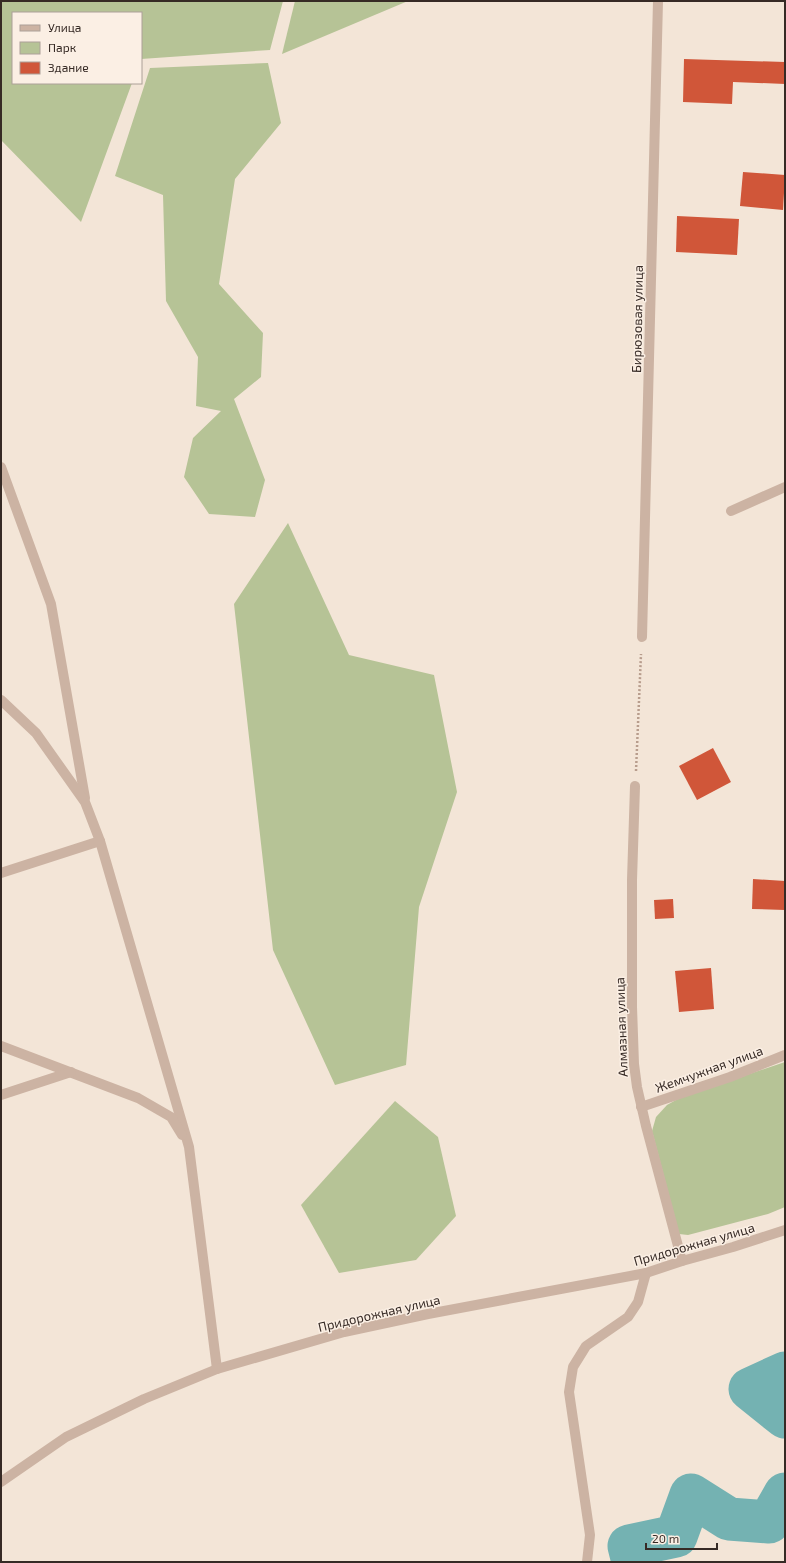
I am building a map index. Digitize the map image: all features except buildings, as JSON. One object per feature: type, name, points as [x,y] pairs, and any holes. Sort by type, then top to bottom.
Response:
[{"type":"street","name":"Бирюзовая улица","points":[[642,637],[658,1]]},
{"type":"street","points":[[1,466],[51,604],[85,802],[100,841],[189,1147],[217,1369]]},
{"type":"street","points":[[731,511],[785,487]]},
{"type":"street","points":[[1,700],[36,733],[85,802]]},
{"type":"street","name":"Алмазная улица","points":[[636,786],[632,880],[632,1007],[634,1064],[641,1107],[682,1261]]},
{"type":"street","points":[[1,873],[100,841]]},
{"type":"street","points":[[1,1046],[138,1098],[171,1117],[189,1147]]},
{"type":"street","name":"Жемчужная улица","points":[[641,1107],[730,1077],[785,1055]]},
{"type":"street","points":[[1,1095],[71,1072]]},
{"type":"street","name":"Придорожная улица","points":[[1,1482],[66,1437],[144,1399],[217,1369],[344,1332],[428,1314],[646,1273],[785,1230]]},
{"type":"street","points":[[586,1562],[590,1535],[569,1392],[573,1367],[586,1346],[628,1317],[638,1302],[646,1273]]},
{"type":"path","points":[[636,786],[642,637]]},
{"type":"green space","points":[[1,1],[283,1],[270,50],[142,59],[142,12],[12,12],[12,84],[132,84],[81,222],[1,140]]},
{"type":"green space","points":[[295,1],[408,1],[282,54]]},
{"type":"green space","points":[[268,63],[281,123],[235,179],[219,284],[263,333],[261,377],[234,399],[265,480],[255,517],[209,514],[184,477],[193,438],[221,411],[196,406],[198,357],[166,301],[163,195],[115,176],[150,68]]},
{"type":"green space","points":[[288,523],[349,655],[434,675],[457,792],[419,907],[406,1065],[335,1085],[273,950],[234,604]]},
{"type":"green space","points":[[785,1062],[785,1207],[768,1214],[688,1235],[679,1234],[652,1131],[656,1117],[667,1105],[683,1096]]},
{"type":"green space","points":[[395,1101],[438,1137],[456,1216],[416,1260],[339,1273],[301,1205]]},
{"type":"waterway","points":[[785,1373],[750,1389],[785,1417]]},
{"type":"waterway","points":[[633,1562],[629,1546],[676,1536],[691,1495],[729,1519],[769,1522],[785,1494]]}]
